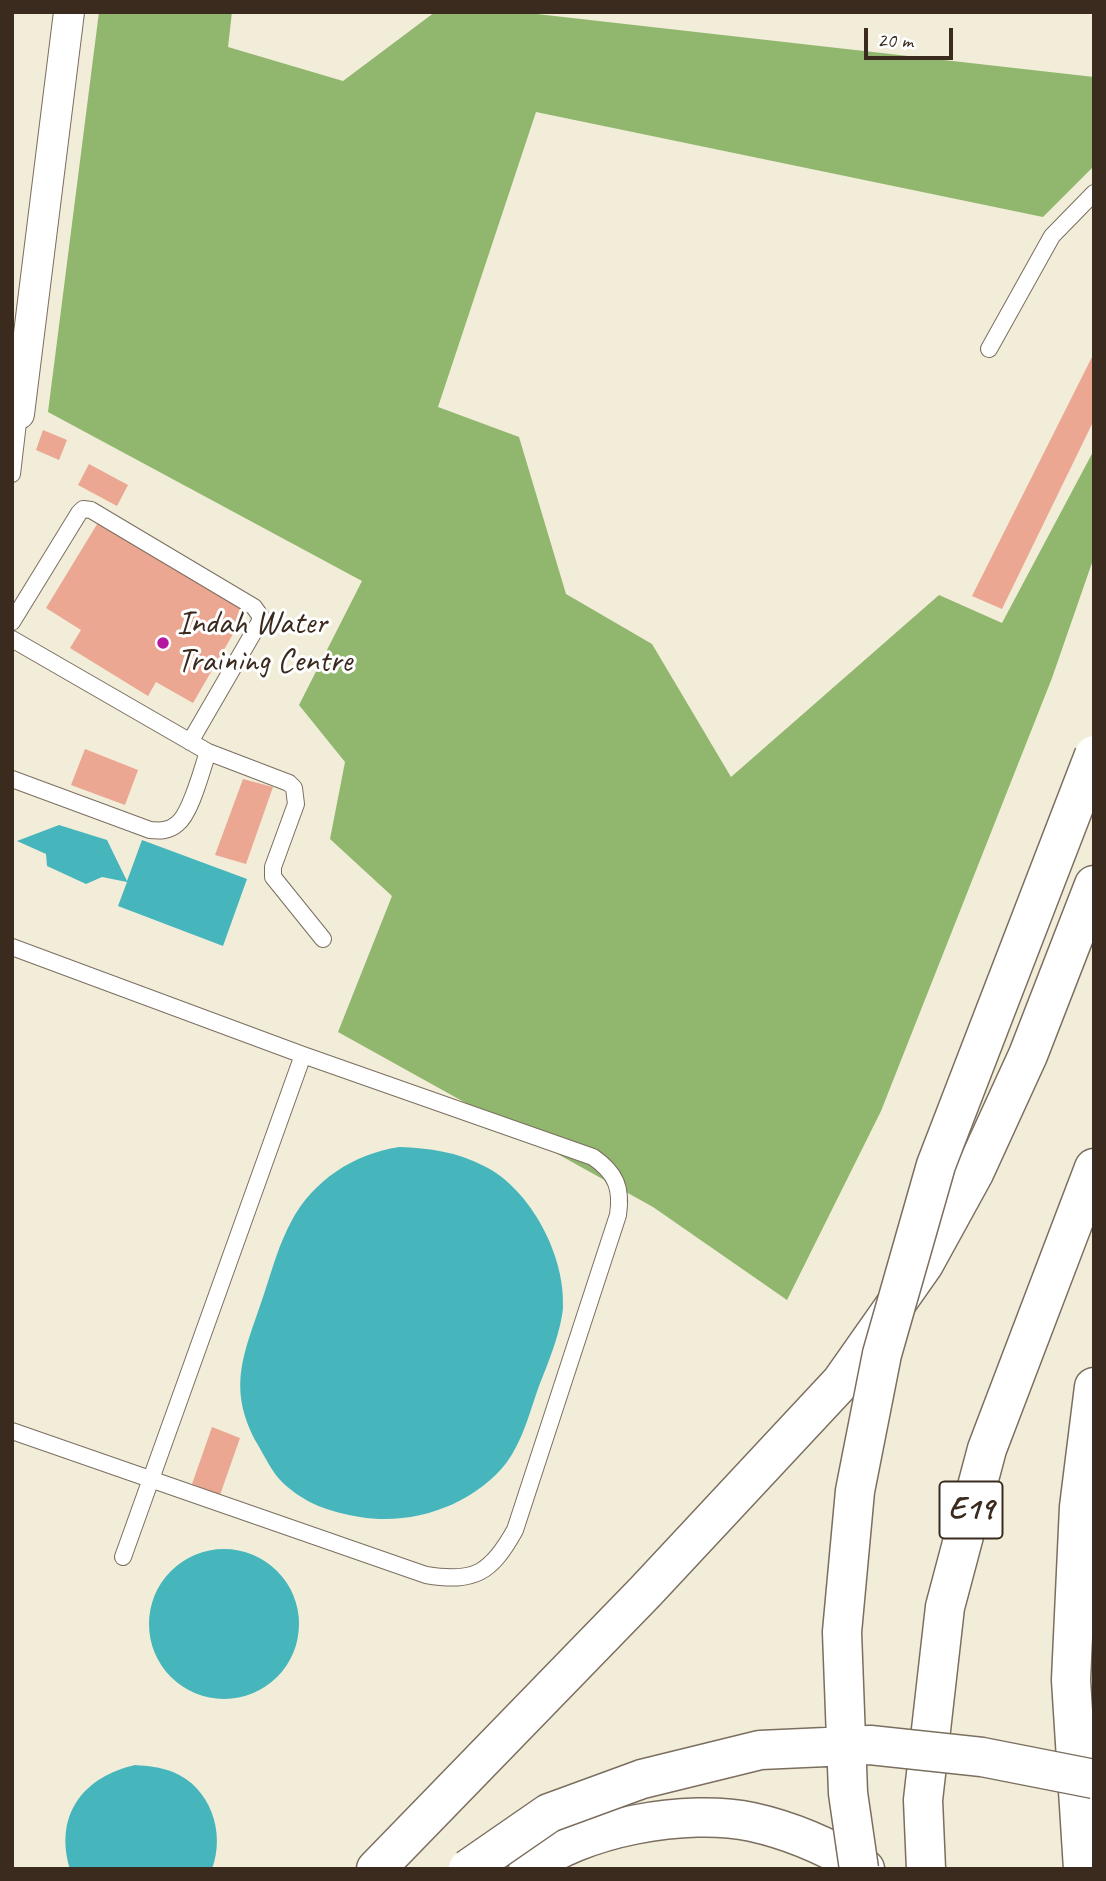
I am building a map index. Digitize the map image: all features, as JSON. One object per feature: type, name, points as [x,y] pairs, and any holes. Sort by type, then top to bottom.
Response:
[{"type":"highway","points":[[862,1869],[848,1793],[842,1632],[855,1491],[882,1354],[936,1165],[1094,755]]},
{"type":"highway","points":[[376,1869],[646,1591],[841,1382],[924,1264],[974,1172],[1028,1055],[1094,885]]},
{"type":"highway","name":"E19","points":[[926,1869],[923,1800],[945,1608],[987,1449],[1094,1168]]},
{"type":"highway","points":[[1083,1869],[1071,1680],[1079,1507],[1094,1387]]},
{"type":"highway","points":[[468,1869],[549,1813],[642,1779],[760,1750],[870,1745],[982,1758],[1094,1779]]},
{"type":"highway","points":[[528,1869],[580,1840],[620,1826],[699,1818],[749,1821],[795,1834],[836,1851],[862,1869]]},
{"type":"street","points":[[19,414],[69,12]]},
{"type":"lane","points":[[989,349],[1052,236],[1094,193]]},
{"type":"lane","points":[[12,474],[19,414]]},
{"type":"lane","points":[[12,622],[83,509],[91,510],[254,607],[261,617],[259,623],[190,742]]},
{"type":"lane","points":[[12,639],[208,752],[289,783],[294,788],[296,804],[273,867],[273,877],[323,939]]},
{"type":"lane","points":[[12,779],[158,831],[173,827],[184,815],[208,752]]},
{"type":"lane","points":[[12,947],[303,1055],[593,1157],[608,1167],[621,1199],[515,1530],[504,1550],[488,1567],[472,1576],[453,1579],[426,1575],[12,1431]]},
{"type":"lane","points":[[122,1557],[303,1055]]},
{"type":"green space","points":[[99,12],[232,12],[228,47],[343,81],[435,12],[519,12],[1094,77],[1094,166],[1043,217],[536,112],[438,407],[519,437],[566,594],[652,644],[731,777],[939,595],[1002,623],[1094,450],[1094,557],[1052,678],[881,1111],[787,1300],[653,1207],[338,1032],[392,896],[330,839],[345,762],[299,705],[362,581],[48,412]]},
{"type":"water","points":[[59,825],[107,840],[127,881],[142,840],[247,879],[223,946],[118,906],[127,882],[102,877],[86,884],[47,866],[46,854],[17,841]]},
{"type":"water","points":[[399,1147],[464,1157],[484,1166],[517,1191],[542,1226],[552,1247],[559,1268],[563,1308],[554,1347],[526,1425],[507,1462],[478,1490],[460,1501],[421,1515],[380,1519],[328,1510],[300,1496],[282,1482],[269,1464],[248,1424],[240,1387],[250,1334],[279,1248],[300,1207],[336,1171],[366,1156]]},
{"type":"water","points":[[224,1549],[253,1555],[277,1571],[293,1595],[299,1624],[293,1653],[277,1677],[253,1693],[224,1699],[195,1693],[171,1677],[155,1653],[149,1624],[155,1595],[171,1571],[195,1555]]},
{"type":"water","points":[[135,1765],[173,1772],[197,1788],[212,1812],[216,1826],[216,1855],[212,1869],[70,1869],[66,1832],[77,1801],[101,1779]]},
{"type":"building","points":[[1094,353],[1094,420],[1002,609],[972,596]]},
{"type":"building","points":[[43,430],[67,440],[59,460],[36,450]]},
{"type":"building","points":[[89,464],[128,485],[117,506],[78,485]]},
{"type":"building","points":[[99,521],[247,610],[193,703],[156,682],[148,696],[70,648],[81,630],[46,608]]},
{"type":"building","points":[[85,749],[138,770],[125,805],[71,785]]},
{"type":"building","points":[[243,779],[273,787],[246,864],[215,855]]},
{"type":"building","points":[[212,1427],[240,1438],[220,1495],[192,1484]]},
{"type":"place","name":"Indah Water Training Centre","points":[[163,643]]}]
